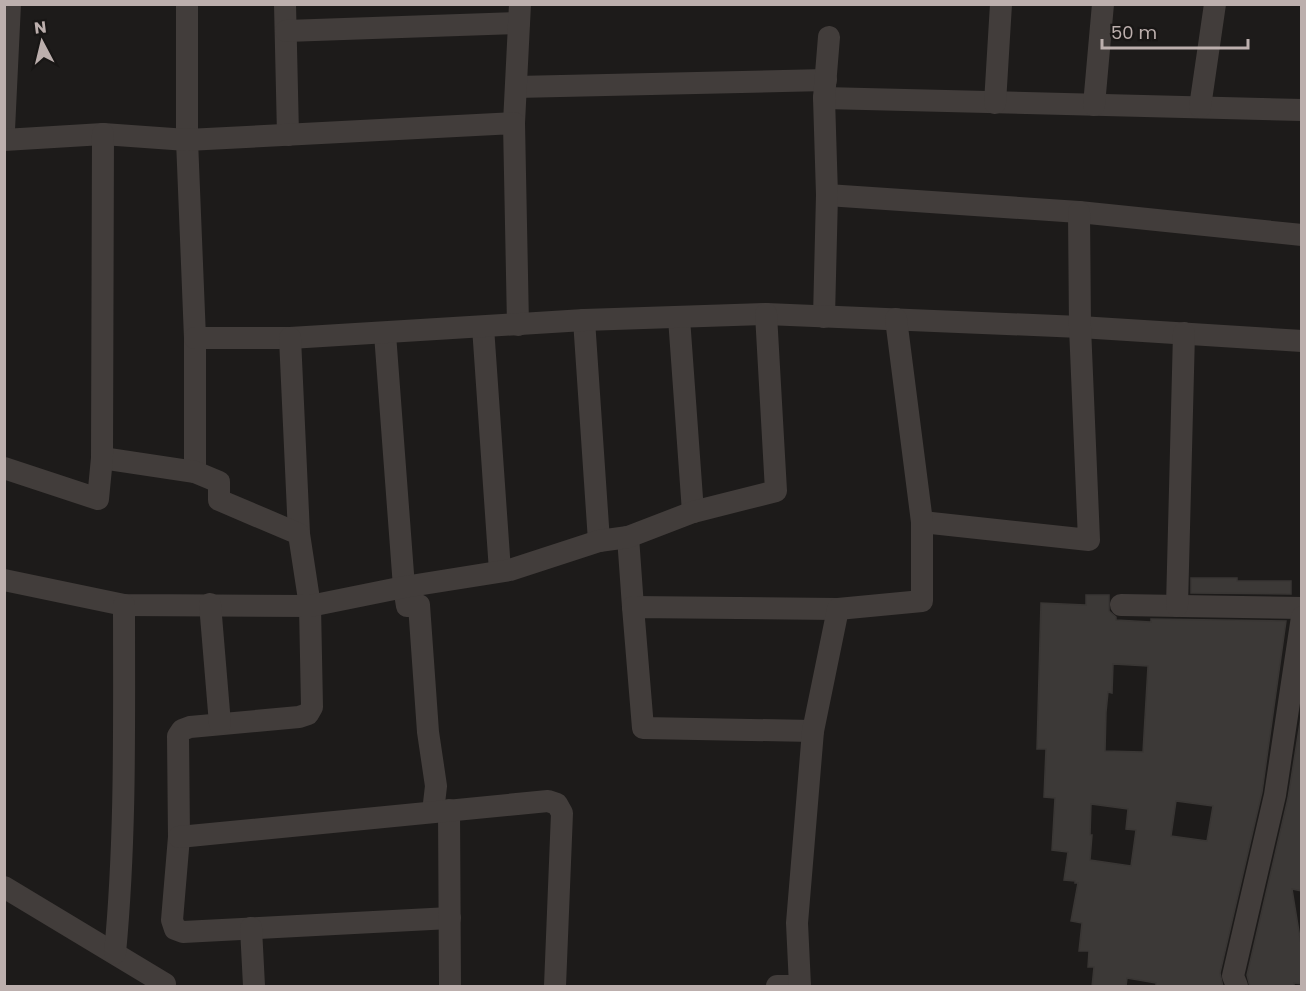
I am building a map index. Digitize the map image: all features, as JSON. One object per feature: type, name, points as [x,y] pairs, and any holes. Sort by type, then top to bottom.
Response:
[{"type":"street","points":[[4,130],[10,4]]},
{"type":"street","points":[[187,4],[187,140],[195,338],[195,472]]},
{"type":"street","points":[[285,4],[288,135]]},
{"type":"street","points":[[995,103],[1001,4]]},
{"type":"street","points":[[1094,105],[1103,4]]},
{"type":"street","points":[[1200,108],[1215,4]]},
{"type":"street","points":[[286,31],[520,14],[514,123],[518,325]]},
{"type":"street","points":[[824,317],[827,195],[825,89],[829,37]]},
{"type":"street","points":[[516,87],[825,89],[995,103],[1302,110]]},
{"type":"street","points":[[4,140],[103,134],[187,140],[514,123]]},
{"type":"street","points":[[4,468],[98,499],[102,458],[103,134]]},
{"type":"street","points":[[827,195],[1079,212],[1302,235]]},
{"type":"street","points":[[922,522],[1089,540],[1080,327],[1079,212]]},
{"type":"street","points":[[195,338],[290,338],[584,321],[766,314],[1080,327],[1302,340]]},
{"type":"street","points":[[4,580],[124,605],[310,606],[500,571],[599,541],[628,537],[693,512],[776,491],[766,314]]},
{"type":"street","points":[[678,318],[693,512]]},
{"type":"street","points":[[633,607],[838,609],[922,601],[922,522],[896,319]]},
{"type":"street","points":[[584,321],[599,541]]},
{"type":"street","points":[[483,327],[500,571]]},
{"type":"street","points":[[1176,606],[1184,333]]},
{"type":"street","points":[[385,334],[406,606],[419,605],[428,732],[441,811],[450,918],[450,987]]},
{"type":"street","points":[[290,338],[299,534],[310,606],[312,707],[308,714],[298,717],[190,727],[182,730],[178,736],[178,837],[172,920],[175,928],[183,932],[450,918]]},
{"type":"street","points":[[102,458],[195,472],[219,482],[219,500],[299,534]]},
{"type":"street","points":[[628,537],[643,728],[813,731]]},
{"type":"street","points":[[210,604],[220,724]]},
{"type":"street","points":[[115,953],[121,894],[124,605]]},
{"type":"street","points":[[1121,605],[1302,608]]},
{"type":"street","points":[[777,987],[800,986],[797,923],[813,731],[838,609]]},
{"type":"street","points":[[1237,987],[1233,976],[1275,795],[1296,682],[1302,617]]},
{"type":"street","points":[[178,837],[548,801],[557,804],[562,813],[555,987]]},
{"type":"street","points":[[4,887],[115,953],[165,979]]},
{"type":"street","points":[[251,928],[254,987]]},
{"type":"building","points":[[1191,578],[1291,581],[1291,594],[1191,593]]},
{"type":"building","points":[[1086,595],[1109,595],[1109,611],[1116,617],[1116,620],[1286,621],[1262,792],[1220,973],[1223,987],[1156,987],[1156,983],[1127,978],[1126,987],[1092,987],[1094,967],[1088,967],[1089,951],[1079,951],[1082,923],[1071,921],[1078,883],[1064,880],[1068,852],[1052,850],[1055,798],[1044,797],[1046,749],[1037,749],[1041,603],[1086,605]],"holes":[[[1113,664],[1148,666],[1143,752],[1105,751],[1106,712],[1108,692],[1112,693]],[[1176,801],[1213,806],[1207,841],[1171,836]],[[1091,804],[1128,809],[1126,829],[1136,830],[1131,866],[1090,860],[1092,835],[1090,835]]]},
{"type":"building","points":[[1302,710],[1302,891],[1292,889],[1302,950],[1302,984],[1294,983],[1294,987],[1250,987],[1247,975],[1288,798]]}]
